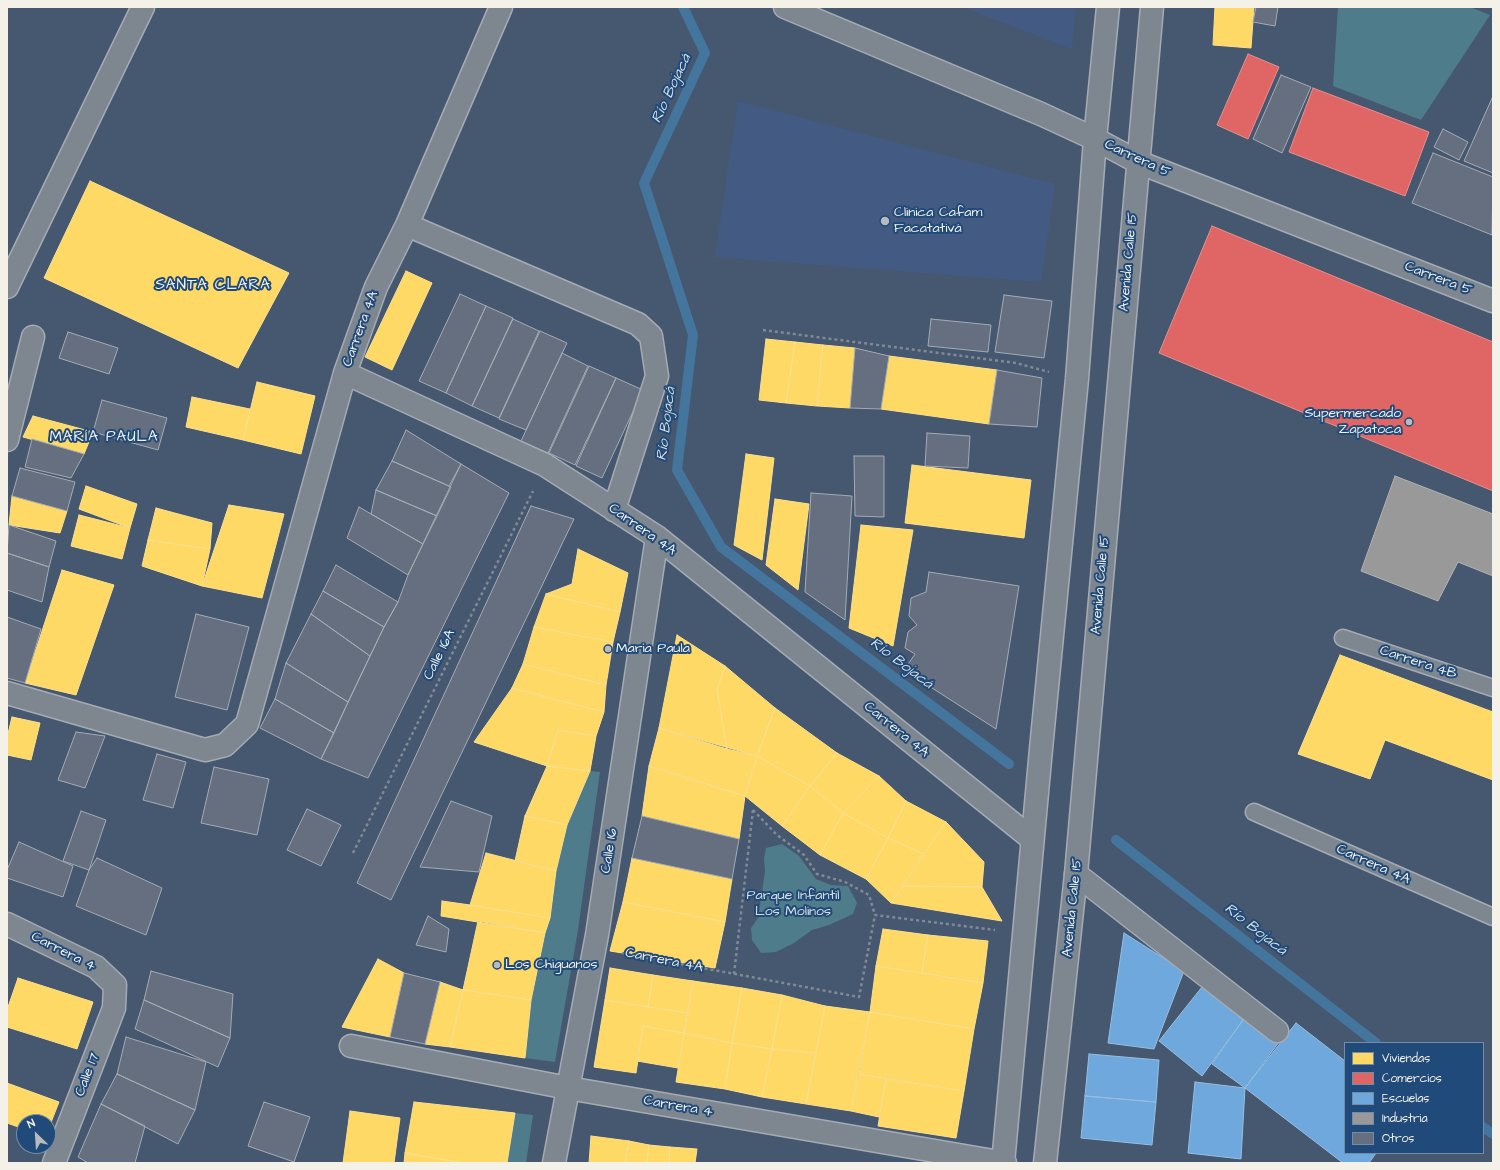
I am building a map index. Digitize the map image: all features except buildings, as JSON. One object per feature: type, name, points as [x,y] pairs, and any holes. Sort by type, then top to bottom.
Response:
[{"type":"street","points":[[7,287],[143,7]]},
{"type":"street","name":"Carrera 4A","points":[[501,7],[407,225],[376,287],[345,372],[545,465],[657,537],[1032,839]]},
{"type":"street","name":"Carrera 5","points":[[785,7],[1041,114],[1095,139],[1138,162],[1493,301]]},
{"type":"street","points":[[1004,1163],[1040,749],[1077,379],[1095,139],[1108,7]]},
{"type":"street","name":"Avenida Calle 15","points":[[1045,1163],[1079,846],[1152,7]]},
{"type":"street","points":[[407,225],[638,324],[651,336],[657,376],[614,510]]},
{"type":"street","points":[[7,440],[33,337]]},
{"type":"street","points":[[7,692],[205,750],[225,745],[247,724],[345,372]]},
{"type":"street","name":"Calle 16","points":[[554,1163],[594,948],[657,537]]},
{"type":"street","points":[[1076,874],[1277,1031]]},
{"type":"street","name":"Carrera 4","points":[[7,924],[96,967],[115,985]]},
{"type":"street","name":"Calle 17","points":[[54,1163],[114,1008],[115,985]]},
{"type":"street","name":"Carrera 4","points":[[351,1046],[568,1088],[1004,1163]]},
{"type":"lane","name":"Carrera 4B","points":[[1343,638],[1493,688]]},
{"type":"lane","name":"Carrera 4A","points":[[1254,812],[1493,917]]},
{"type":"path","points":[[763,330],[1016,363],[1077,379]]},
{"type":"path","name":"Calle 16A","points":[[353,853],[545,465]]},
{"type":"path","points":[[734,974],[753,810],[777,836],[804,855],[817,874],[845,882],[869,895],[875,915],[1024,934]]},
{"type":"path","name":"Carrera 4A","points":[[594,948],[859,997],[875,915]]},
{"type":"shaded area","points":[[962,7],[1076,7],[1072,49]]},
{"type":"shaded area","name":"Clinica Cafam Facatativá","points":[[738,101],[1055,184],[1041,282],[715,257]]},
{"type":"green space","points":[[1338,7],[1470,7],[1490,15],[1421,120],[1333,86]]},
{"type":"green space","points":[[590,771],[600,772],[578,930],[555,1062],[525,1058],[531,999],[556,871],[567,825]]},
{"type":"green space","name":"Parque Infantil Los Molinos","points":[[782,844],[799,856],[816,879],[831,885],[848,886],[857,903],[853,914],[829,925],[812,930],[794,943],[776,952],[761,953],[752,940],[751,928],[758,918],[765,871],[764,858],[766,848]]},
{"type":"green space","points":[[515,1113],[533,1115],[526,1163],[507,1163]]},
{"type":"waterway","name":"Río Bojacá","points":[[683,7],[705,53],[644,183],[693,335],[677,470],[721,547],[1009,764]]},
{"type":"waterway","name":"Río Bojacá","points":[[1116,840],[1375,1042]]},
{"type":"waterway","name":"Río Bojacá","points":[[1484,1128],[1493,1134]]},
{"type":"place","name":"Clinica Cafam Facatativá","points":[[885,221]]},
{"type":"place","name":"Supermercado Zapatoca","points":[[1409,422]]},
{"type":"place","name":"Maria Paula","points":[[608,649]]},
{"type":"place","name":"Los Chiguanos","points":[[497,965]]},
{"type":"district","name":"SANTA CLARA","points":[[213,286]]},
{"type":"district","name":"MARÍA PAULA","points":[[104,438]]}]
